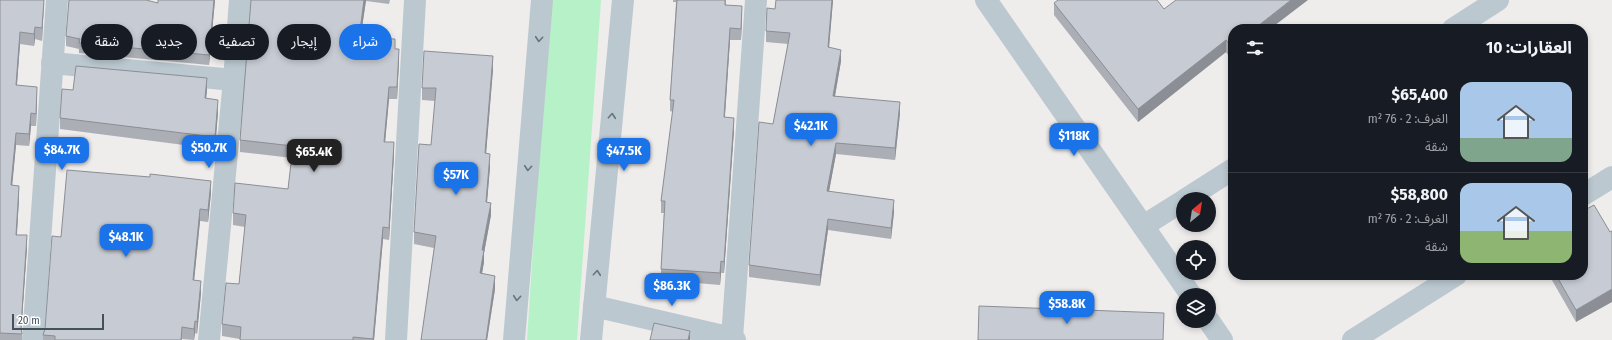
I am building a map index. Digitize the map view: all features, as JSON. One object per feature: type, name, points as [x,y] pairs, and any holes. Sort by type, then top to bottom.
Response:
[{"type":"street","points":[[33,340],[57,0]]},
{"type":"street","points":[[209,340],[234,80],[240,0]]},
{"type":"street","points":[[396,340],[415,0]]},
{"type":"street","points":[[514,340],[542,0]]},
{"type":"street","points":[[591,340],[623,0]]},
{"type":"street","points":[[594,306],[734,339],[756,0]]},
{"type":"street","points":[[986,0],[1186,288]]},
{"type":"street","points":[[1461,24],[1498,0]]},
{"type":"street","points":[[52,62],[234,80]]},
{"type":"street","points":[[1197,192],[1228,172]]},
{"type":"street","points":[[1588,192],[1612,177]]},
{"type":"street","points":[[1143,226],[1176,205]]},
{"type":"street","points":[[1353,340],[1448,280]]},
{"type":"street","points":[[1214,328],[1222,340]]},
{"type":"green space","points":[[549,0],[601,0],[577,340],[527,340]]},
{"type":"building","points":[[0,0],[44,0],[42,28],[35,27],[34,34],[20,32],[16,85],[37,87],[36,114],[31,113],[29,134],[16,133],[11,185],[19,186],[16,235],[27,235],[21,327],[22,334],[0,333]]},
{"type":"building","points":[[69,0],[146,0],[158,3],[158,0],[214,0],[212,24],[205,24],[205,55],[197,54],[197,24],[141,24],[141,49],[133,48],[133,24],[81,24],[81,43],[79,43],[80,39],[66,36]]},
{"type":"building","points":[[251,0],[364,0],[361,24],[339,24],[339,60],[392,60],[392,39],[395,39],[395,49],[399,49],[397,87],[389,87],[384,142],[394,142],[389,228],[383,227],[373,339],[353,337],[353,340],[240,340],[241,327],[222,324],[226,283],[239,284],[246,215],[233,213],[235,183],[288,189],[293,146],[240,140],[246,60],[269,60],[269,24],[249,24]]},
{"type":"building","points":[[677,0],[725,0],[725,5],[742,6],[741,29],[730,28],[724,117],[734,118],[724,262],[721,261],[720,273],[661,269],[665,201],[661,201],[674,100],[670,100]]},
{"type":"building","points":[[776,0],[832,0],[828,47],[841,50],[833,96],[900,102],[895,148],[836,143],[827,191],[894,200],[891,228],[828,219],[820,275],[749,265],[759,122],[773,124],[790,33],[766,31],[767,8],[775,9]]},
{"type":"building","points":[[1058,0],[1157,0],[1164,9],[1176,0],[1291,0],[1260,24],[1228,24],[1228,42],[1226,40],[1138,109],[1054,3]]},
{"type":"building","points":[[424,51],[493,56],[485,153],[490,154],[486,202],[491,203],[482,250],[484,250],[480,273],[495,276],[486,340],[421,340],[436,236],[414,232],[419,144],[431,145],[436,88],[422,88]]},
{"type":"building","points":[[76,66],[207,78],[205,98],[218,100],[215,137],[60,118],[62,89],[73,90]]},
{"type":"building","points":[[67,170],[150,177],[150,174],[211,181],[208,210],[200,209],[193,280],[201,281],[197,322],[195,321],[194,329],[182,327],[181,340],[55,340],[55,336],[43,335],[45,329],[52,236],[61,237]]},
{"type":"building","points":[[1594,205],[1610,232],[1612,231],[1612,289],[1576,310],[1559,280],[1588,280],[1588,208]]},
{"type":"building","points":[[979,306],[1164,313],[1163,340],[978,340]]},
{"type":"building","points":[[654,323],[690,331],[688,340],[650,340]]}]
